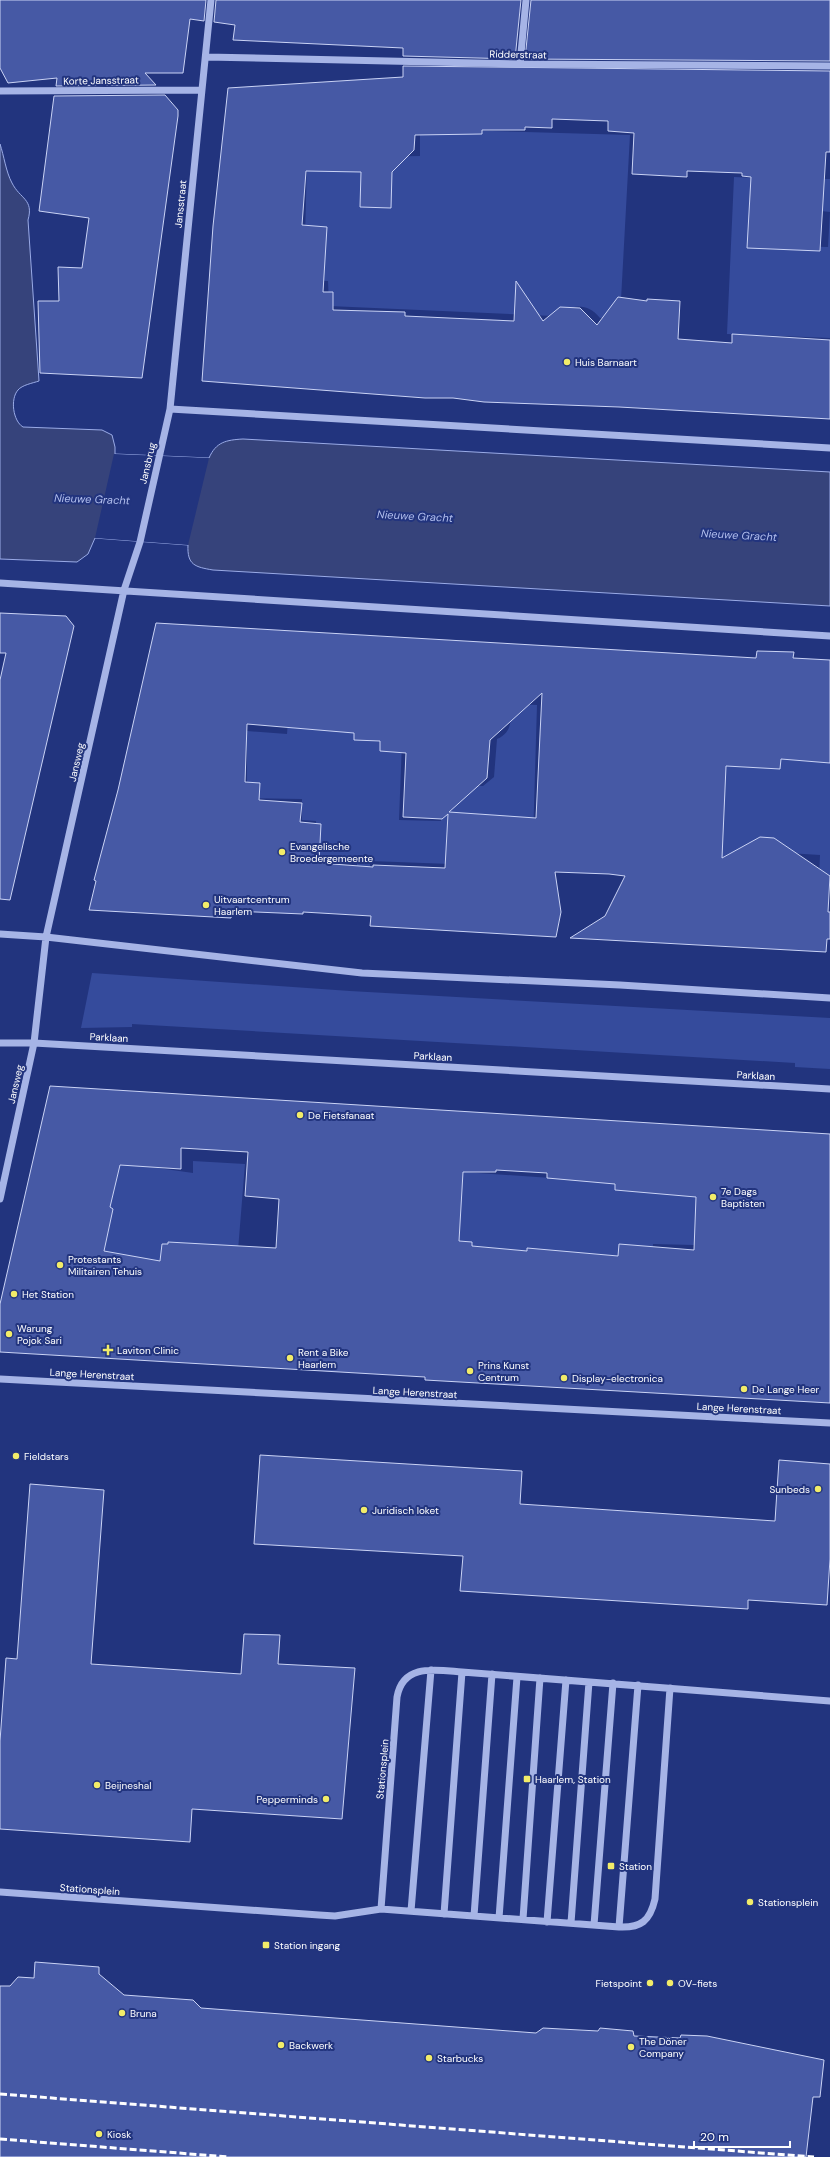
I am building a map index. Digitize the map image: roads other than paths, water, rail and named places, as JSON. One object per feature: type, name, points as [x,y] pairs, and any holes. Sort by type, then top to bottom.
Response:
[{"type":"street","name":"Jansstraat","points":[[170,409],[211,0]]},
{"type":"street","points":[[520,64],[526,0]]},
{"type":"street","name":"Ridderstraat","points":[[206,57],[520,64],[830,66]]},
{"type":"street","name":"Korte Jansstraat","points":[[0,91],[202,90]]},
{"type":"street","points":[[170,409],[830,448]]},
{"type":"street","name":"Jansbrug","points":[[124,590],[140,542],[170,409]]},
{"type":"street","points":[[0,583],[830,636]]},
{"type":"street","name":"Jansweg","points":[[46,937],[124,590]]},
{"type":"street","points":[[0,934],[46,937],[362,973],[620,985],[830,998]]},
{"type":"street","points":[[34,1043],[46,937]]},
{"type":"street","name":"Parklaan","points":[[0,1043],[34,1043],[830,1089]]},
{"type":"street","name":"Jansweg","points":[[0,1199],[34,1043]]},
{"type":"street","name":"Lange Herenstraat","points":[[0,1379],[830,1423]]},
{"type":"street","points":[[411,1911],[431,1670]]},
{"type":"street","name":"Stationsplein","points":[[0,1892],[335,1916],[381,1909],[399,1687],[403,1680],[420,1671],[431,1670],[492,1674],[830,1701]]},
{"type":"street","points":[[444,1914],[462,1672]]},
{"type":"street","points":[[474,1916],[492,1674]]},
{"type":"street","points":[[499,1918],[517,1676]]},
{"type":"street","points":[[523,1919],[540,1678]]},
{"type":"street","points":[[547,1922],[566,1680]]},
{"type":"street","points":[[571,1923],[588,1682]]},
{"type":"street","points":[[594,1925],[613,1683]]},
{"type":"street","points":[[618,1927],[638,1685]]},
{"type":"street","points":[[381,1909],[618,1927],[631,1927],[640,1924],[650,1915],[652,1909],[670,1688]]},
{"type":"water","name":"Nieuwe Gracht","points":[[0,144],[10,179],[15,188],[28,203],[29,208],[28,220],[39,381],[22,387],[18,390],[14,399],[13,404],[15,415],[23,427],[102,430],[112,435],[115,454],[209,458],[218,445],[227,441],[243,439],[830,472],[830,606],[213,570],[201,568],[193,564],[189,557],[188,545],[95,538],[88,554],[77,562],[0,559]]},
{"type":"railway","points":[[0,2094],[814,2157]]},
{"type":"railway","points":[[0,2139],[229,2157]]},
{"type":"place","name":"Huis Barnaart","points":[[567,362]]},
{"type":"place","name":"Evangelische Broedergemeente","points":[[282,852]]},
{"type":"place","name":"Uitvaartcentrum Haarlem","points":[[206,905]]},
{"type":"place","name":"De Fietsfanaat","points":[[300,1115]]},
{"type":"place","name":"7e Dags Baptisten","points":[[713,1197]]},
{"type":"place","name":"Protestants Militairen Tehuis","points":[[60,1265]]},
{"type":"place","name":"Het Station","points":[[14,1294]]},
{"type":"place","name":"Warung Pojok Sari","points":[[9,1334]]},
{"type":"place","name":"Laviton Clinic","points":[[108,1350]]},
{"type":"place","name":"Rent a Bike Haarlem","points":[[290,1358]]},
{"type":"place","name":"Prins Kunst Centrum","points":[[470,1371]]},
{"type":"place","name":"Display-electronica","points":[[564,1378]]},
{"type":"place","name":"De Lange Heer","points":[[744,1389]]},
{"type":"place","name":"Fieldstars","points":[[16,1456]]},
{"type":"place","name":"Sunbeds","points":[[818,1489]]},
{"type":"place","name":"Juridisch loket","points":[[364,1510]]},
{"type":"place","name":"Haarlem, Station","points":[[527,1779]]},
{"type":"place","name":"Beijneshal","points":[[97,1785]]},
{"type":"place","name":"Pepperminds","points":[[326,1799]]},
{"type":"place","name":"Station","points":[[611,1866]]},
{"type":"place","name":"Stationsplein","points":[[750,1902]]},
{"type":"place","name":"Station ingang","points":[[266,1945]]},
{"type":"place","name":"Fietspoint","points":[[650,1983]]},
{"type":"place","name":"OV-fiets","points":[[670,1983]]},
{"type":"place","name":"Bruna","points":[[122,2013]]},
{"type":"place","name":"Backwerk","points":[[281,2045]]},
{"type":"place","name":"The Döner Company","points":[[631,2047]]},
{"type":"place","name":"Starbucks","points":[[429,2058]]},
{"type":"place","name":"Kiosk","points":[[99,2134]]}]
